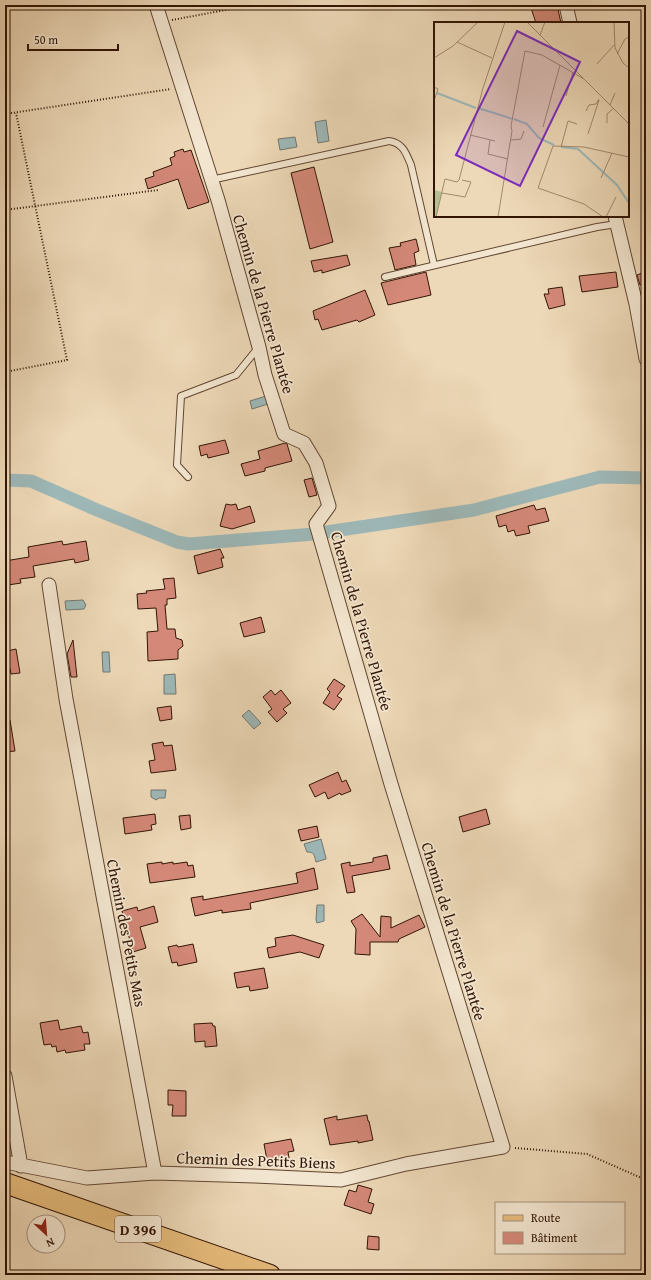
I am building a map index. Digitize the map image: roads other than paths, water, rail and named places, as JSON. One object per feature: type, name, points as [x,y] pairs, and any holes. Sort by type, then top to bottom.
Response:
[{"type":"main road","name":"D 396","points":[[5,1183],[270,1275]]},
{"type":"street","name":"Chemin de la Pierre Plantée","points":[[156,5],[211,180],[259,347],[265,375],[284,434],[304,443],[316,463],[329,506],[316,524],[391,784],[503,1147]]},
{"type":"street","points":[[566,5],[570,22]]},
{"type":"street","points":[[616,220],[636,304],[646,359]]},
{"type":"street","name":"Chemin des Petits Mas","points":[[49,585],[66,699],[155,1173]]},
{"type":"street","points":[[5,1076],[21,1166]]},
{"type":"street","name":"Chemin des Petits Biens","points":[[5,1162],[86,1178],[155,1173],[341,1180],[406,1164],[503,1147]]},
{"type":"lane","points":[[211,180],[389,141],[395,142],[404,149],[411,165],[434,266]]},
{"type":"lane","points":[[385,277],[597,227],[616,220]]},
{"type":"lane","points":[[188,477],[177,465],[181,396],[236,375],[259,347]]},
{"type":"water","points":[[326,120],[329,141],[318,143],[315,122]]},
{"type":"water","points":[[295,137],[297,147],[280,150],[278,139]]},
{"type":"water","points":[[266,396],[268,404],[252,409],[250,401]]},
{"type":"water","points":[[83,600],[86,605],[84,609],[66,610],[65,601]]},
{"type":"water","points":[[102,652],[109,652],[110,672],[103,672]]},
{"type":"water","points":[[175,674],[176,694],[164,694],[164,675]]},
{"type":"water","points":[[249,710],[261,723],[254,729],[242,716]]},
{"type":"water","points":[[151,790],[166,790],[165,798],[159,798],[156,800],[151,797]]},
{"type":"water","points":[[321,839],[326,859],[316,862],[313,854],[311,852],[307,852],[304,844]]},
{"type":"water","points":[[317,905],[324,905],[324,921],[317,923],[316,920]]},
{"type":"waterway","points":[[320,533],[474,510],[600,477],[646,478]]},
{"type":"waterway","points":[[5,480],[31,481],[97,510],[177,542],[189,544],[314,534]]}]
